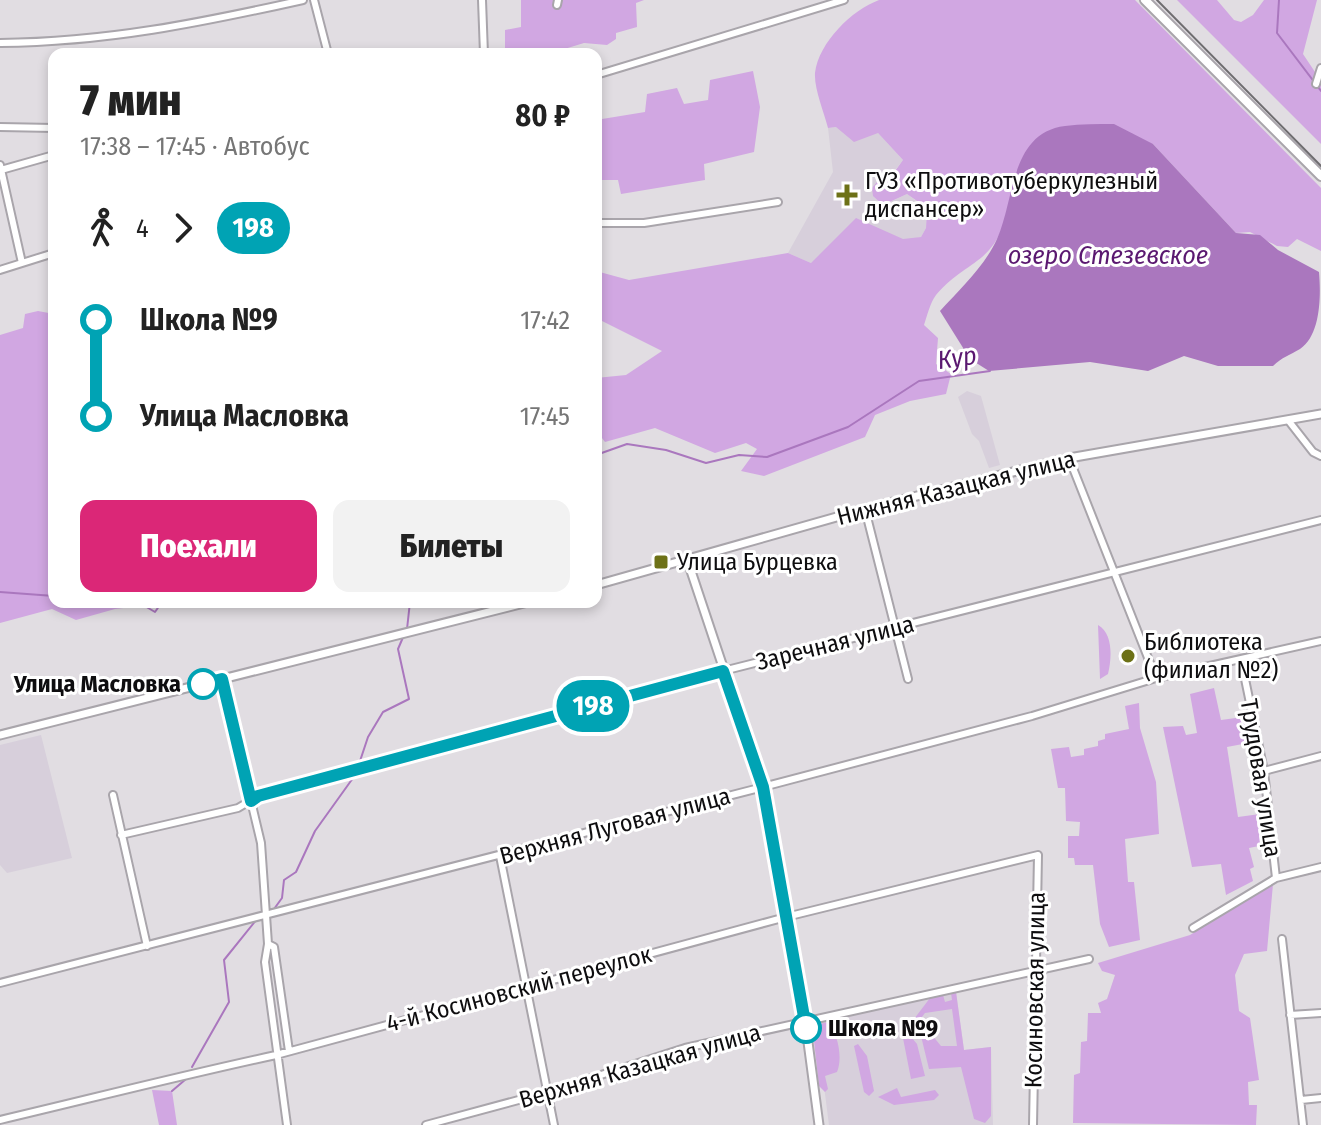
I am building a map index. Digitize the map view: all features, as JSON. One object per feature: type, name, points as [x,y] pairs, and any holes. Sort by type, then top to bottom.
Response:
[{"type":"main road","points":[[1145,0],[1321,176]]},
{"type":"street","points":[[0,43],[71,42],[169,30],[303,0]]},
{"type":"street","points":[[314,0],[326,48]]},
{"type":"street","points":[[482,0],[484,48]]},
{"type":"street","points":[[602,73],[844,0]]},
{"type":"street","points":[[1316,84],[1321,68]]},
{"type":"street","points":[[0,127],[48,128]]},
{"type":"street","points":[[22,263],[0,167],[48,156]]},
{"type":"street","points":[[602,223],[644,223],[778,202]]},
{"type":"street","points":[[0,270],[48,255]]},
{"type":"street","name":"Нижняя Казацкая улица","points":[[602,584],[688,562],[865,509],[1069,458],[1172,437],[1321,414]]},
{"type":"street","points":[[1288,420],[1313,452],[1321,456]]},
{"type":"street","points":[[1069,458],[1117,571],[1156,678]]},
{"type":"street","points":[[865,509],[908,679]]},
{"type":"street","name":"Заречная улица","points":[[121,835],[238,808],[258,796],[723,671],[1321,520]]},
{"type":"street","points":[[688,562],[763,787],[805,1020],[819,1125]]},
{"type":"street","points":[[0,735],[504,608]]},
{"type":"street","name":"Верхняя Луговая улица","points":[[0,983],[763,787],[1032,716],[1156,678],[1321,641]]},
{"type":"street","points":[[222,679],[265,870],[268,944],[265,962],[287,1125]]},
{"type":"street","name":"Трудовая улица","points":[[1245,679],[1264,771],[1276,878]]},
{"type":"street","points":[[1264,771],[1321,756]]},
{"type":"street","points":[[113,795],[147,946]]},
{"type":"street","name":"4-й Косиновский переулок","points":[[0,1120],[127,1087],[165,1082],[193,1071],[276,1055],[786,917],[1038,855]]},
{"type":"street","name":"Косиновская улица","points":[[1033,1125],[1038,855]]},
{"type":"street","points":[[500,856],[554,1125]]},
{"type":"street","points":[[1193,928],[1276,878],[1321,867]]},
{"type":"street","points":[[1282,939],[1303,1125]]},
{"type":"street","points":[[268,944],[274,947],[276,955],[289,1051]]},
{"type":"street","name":"Верхняя Казацкая улица","points":[[426,1125],[548,1092],[685,1048],[1089,959]]},
{"type":"street","points":[[1290,1015],[1321,1013]]},
{"type":"street","points":[[1301,1100],[1321,1098]]},
{"type":"shaded area","points":[[521,0],[644,0],[636,3],[637,27],[616,33],[616,39],[607,45],[584,43],[568,48],[505,48],[505,30],[521,27]]},
{"type":"shaded area","points":[[879,0],[1135,0],[1321,188],[1321,251],[1297,239],[1288,247],[1277,246],[1250,232],[1236,233],[1153,144],[1007,209],[996,241],[936,295],[924,325],[938,338],[936,364],[951,374],[946,394],[910,401],[875,415],[865,437],[764,476],[741,471],[757,449],[746,443],[715,453],[655,428],[605,442],[602,438],[602,377],[626,375],[662,351],[602,321],[602,273],[629,280],[788,253],[811,263],[856,218],[903,239],[921,237],[926,228],[927,208],[907,194],[883,205],[873,196],[872,188],[883,175],[890,178],[903,160],[878,133],[854,142],[836,127],[828,128],[816,86],[818,61],[830,39],[848,19]]},
{"type":"shaded area","points":[[1177,0],[1217,0],[1234,20],[1241,22],[1253,15],[1264,0],[1317,0],[1303,54],[1321,81],[1321,144]]},
{"type":"shaded area","points":[[753,71],[760,107],[754,152],[704,164],[705,180],[621,194],[618,180],[602,180],[602,119],[645,112],[647,94],[677,88],[684,104],[708,100],[710,80]]},
{"type":"shaded area","name":"ГУЗ «Противотуберкулезный диспансер»","points":[[828,128],[878,133],[903,160],[889,178],[884,205],[907,194],[927,209],[926,228],[921,237],[811,263],[788,253],[833,172]]},
{"type":"shaded area","points":[[48,313],[48,608],[123,608],[76,620],[52,609],[0,623],[0,335],[23,328],[25,314]]},
{"type":"shaded area","points":[[967,391],[981,396],[1000,465],[989,468],[979,441],[972,434],[958,397]]},
{"type":"shaded area","points":[[1098,625],[1109,640],[1111,654],[1108,674],[1100,679]]},
{"type":"shaded area","points":[[1214,688],[1221,720],[1243,717],[1248,743],[1227,747],[1238,817],[1260,814],[1264,845],[1249,848],[1254,867],[1250,869],[1253,881],[1226,895],[1221,864],[1192,867],[1163,727],[1183,726],[1186,735],[1197,733],[1190,694]]},
{"type":"shaded area","points":[[1139,703],[1140,728],[1156,782],[1159,834],[1125,839],[1128,882],[1134,882],[1140,940],[1109,947],[1100,924],[1093,865],[1075,865],[1074,858],[1068,858],[1068,836],[1079,836],[1080,822],[1066,821],[1065,788],[1058,788],[1051,749],[1069,747],[1071,757],[1084,755],[1084,749],[1098,746],[1098,741],[1105,739],[1105,734],[1129,729],[1125,706]]},
{"type":"shaded area","points":[[41,735],[72,858],[7,873],[0,865],[0,745]]},
{"type":"shaded area","points":[[1273,884],[1267,951],[1244,954],[1235,975],[1239,1011],[1250,1018],[1259,1080],[1248,1082],[1249,1105],[1257,1105],[1256,1125],[1073,1123],[1074,1075],[1080,1073],[1081,1042],[1087,1041],[1088,1013],[1101,1013],[1098,1003],[1107,999],[1115,975],[1102,971],[1098,963],[1190,935]]},
{"type":"shaded area","points":[[956,992],[964,1050],[991,1047],[993,1125],[829,1125],[816,1024]]},
{"type":"shaded area","points":[[956,992],[964,1050],[991,1047],[991,1116],[985,1123],[974,1119],[961,1067],[929,1069],[921,1036],[932,1035],[941,1046],[957,1046],[952,1009],[925,1013],[915,1026],[911,1023],[930,998],[943,995],[945,1002],[952,1000],[951,993]]},
{"type":"shaded area","points":[[827,1022],[837,1038],[840,1060],[837,1072],[825,1076],[828,1089],[825,1092],[819,1086],[813,1032],[817,1025]]},
{"type":"shaded area","points":[[907,1032],[917,1044],[925,1076],[911,1079],[902,1033]]},
{"type":"shaded area","points":[[858,1044],[867,1056],[874,1091],[869,1096],[864,1092],[854,1046]]},
{"type":"shaded area","points":[[897,1088],[901,1097],[935,1090],[939,1095],[934,1100],[894,1105],[878,1097]]},
{"type":"shaded area","points":[[152,1090],[172,1091],[177,1125],[159,1125]]},
{"type":"water","name":"озеро Стезевское","points":[[1114,124],[1153,144],[1236,233],[1260,235],[1278,250],[1319,272],[1316,325],[1307,343],[1300,349],[1273,366],[1218,366],[1184,356],[1148,371],[1090,362],[989,371],[970,359],[940,311],[972,277],[992,249],[1024,154],[1047,131],[1071,125]]},
{"type":"waterway","points":[[1279,0],[1277,33],[1321,91]]},
{"type":"waterway","name":"Кур","points":[[602,453],[627,444],[666,450],[706,463],[739,455],[767,457],[848,427],[919,381],[990,371]]},
{"type":"waterway","name":"Кур","points":[[0,592],[48,596]]},
{"type":"waterway","name":"Кур","points":[[148,608],[155,612],[158,608]]},
{"type":"waterway","points":[[407,629],[409,608]]},
{"type":"waterway","points":[[360,761],[368,737],[383,712],[409,699],[398,649],[404,635]]},
{"type":"waterway","points":[[274,909],[282,898],[284,880],[296,872],[315,831],[353,778]]},
{"type":"waterway","points":[[192,1067],[229,1002],[224,960],[257,919]]},
{"type":"waterway","points":[[172,1091],[186,1079]]},
{"type":"tram line","points":[[1157,0],[1321,166]]},
{"type":"bus line","name":"198","points":[[203,684],[222,679],[251,801],[258,796],[723,671],[763,787],[806,1028]]},
{"type":"place","name":"ГУЗ «Противотуберкулезный диспансер»","points":[[847,195]]},
{"type":"place","name":"Улица Бурцевка","points":[[661,562]]},
{"type":"place","name":"Библиотека (филиал №2)","points":[[1128,656]]},
{"type":"place","name":"Улица Масловка","points":[[203,684]]},
{"type":"place","name":"Школа №9","points":[[806,1028]]}]
